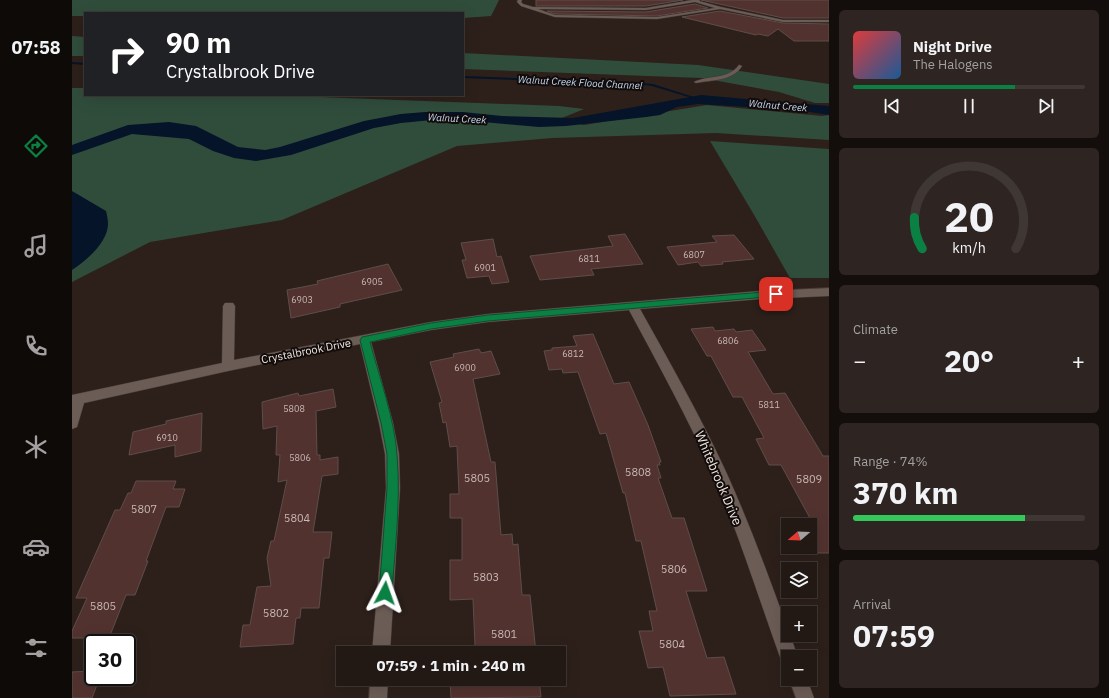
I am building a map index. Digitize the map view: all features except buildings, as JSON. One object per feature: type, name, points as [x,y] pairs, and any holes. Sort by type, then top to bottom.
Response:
[{"type":"street","name":"Crystalbrook Drive","points":[[75,399],[228,366],[431,326],[488,318],[760,295],[829,292]]},
{"type":"street","points":[[228,366],[229,306]]},
{"type":"street","name":"Whitebrook Drive","points":[[633,306],[697,427],[731,501],[786,650]]},
{"type":"street","points":[[365,340],[386,423],[392,454],[393,488],[382,646]]},
{"type":"street","points":[[72,423],[75,399]]},
{"type":"street","points":[[378,698],[379,686]]},
{"type":"street","points":[[801,686],[805,698]]},
{"type":"lane","points":[[520,0],[520,4],[555,16],[662,18],[720,8]]},
{"type":"lane","points":[[529,8],[646,9],[697,0],[720,8],[788,22],[829,21]]},
{"type":"lane","points":[[696,82],[729,76],[736,73],[740,66]]},
{"type":"green space","points":[[72,0],[499,0],[491,16],[464,18],[464,12],[84,12],[84,16],[72,16]]},
{"type":"green space","points":[[72,36],[84,37],[84,56],[72,56]]},
{"type":"green space","points":[[464,53],[698,65],[829,84],[829,103],[815,103],[779,92],[702,78],[464,69]]},
{"type":"green space","points":[[72,88],[84,88],[84,96],[293,96],[559,106],[584,109],[557,120],[584,125],[707,105],[822,116],[829,115],[829,140],[716,133],[552,138],[457,146],[282,220],[150,242],[72,282]]},
{"type":"green space","points":[[710,141],[829,149],[829,278],[790,278]]},
{"type":"water","name":"Walnut Creek","points":[[701,95],[829,106],[829,115],[797,110],[698,104],[677,107],[660,115],[566,126],[539,127],[483,122],[432,120],[401,123],[374,128],[291,155],[256,161],[234,158],[213,151],[189,139],[132,134],[72,155],[72,145],[128,125],[169,122],[196,126],[238,147],[265,150],[280,147],[364,121],[401,114],[425,112],[463,112],[502,116],[573,118]]},
{"type":"water","points":[[72,191],[106,211],[108,224],[107,231],[100,244],[84,262],[72,270]]},
{"type":"waterway","name":"Walnut Creek Flood Channel","points":[[72,63],[84,64]]},
{"type":"waterway","name":"Walnut Creek Flood Channel","points":[[464,77],[643,84],[652,85],[695,98]]},
{"type":"route","points":[[385,593],[393,488],[392,454],[386,423],[365,340],[431,326],[488,318],[776,294]]}]
